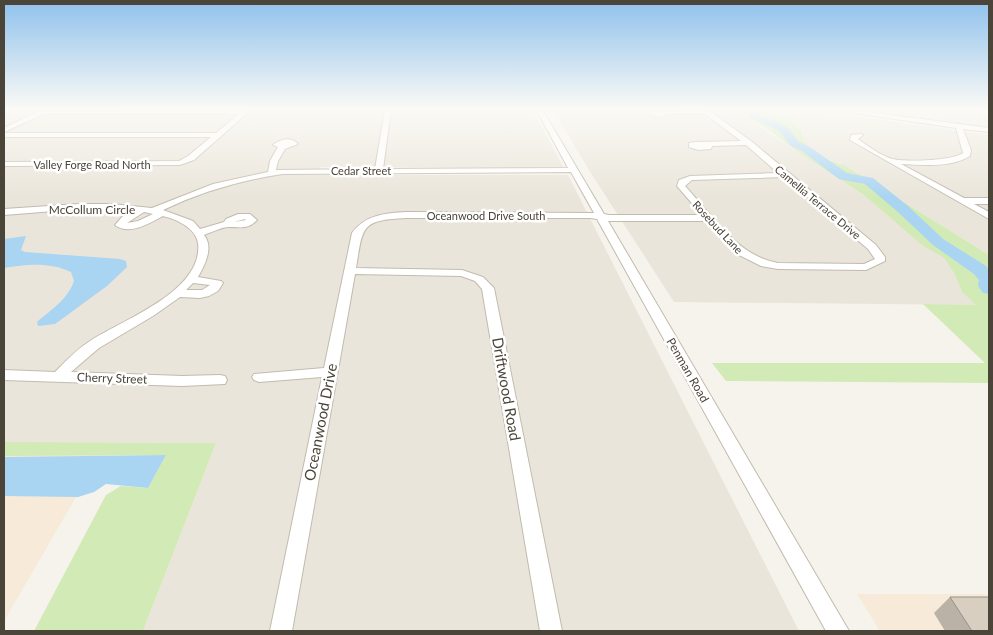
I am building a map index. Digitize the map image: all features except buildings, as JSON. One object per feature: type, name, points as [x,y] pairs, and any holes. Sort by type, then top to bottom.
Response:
[{"type":"street","name":"Valley Forge Road North","points":[[4,164],[180,163],[191,158],[214,139]]},
{"type":"street","points":[[379,170],[384,139]]},
{"type":"street","name":"Penman Road","points":[[556,139],[838,631]]},
{"type":"street","name":"Camellia Terrace Drive","points":[[742,139],[872,248],[880,257],[880,261],[866,267],[778,266],[761,263]]},
{"type":"street","points":[[854,139],[890,161],[989,216]]},
{"type":"street","points":[[890,161],[949,160],[964,157],[967,154],[967,150],[963,139]]},
{"type":"street","points":[[708,145],[748,143]]},
{"type":"street","points":[[272,173],[274,161],[282,147]]},
{"type":"street","name":"Cedar Street","points":[[152,211],[212,187],[272,173],[301,170],[575,170]]},
{"type":"street","name":"Rosebud Lane","points":[[761,263],[739,251],[681,184],[690,178],[785,175]]},
{"type":"street","points":[[962,201],[989,201]]},
{"type":"street","name":"McCollum Circle","points":[[4,212],[72,206],[121,207],[152,211],[186,222],[198,233]]},
{"type":"street","name":"Oceanwood Drive South","points":[[372,220],[406,215],[709,218]]},
{"type":"street","name":"Oceanwood Drive","points":[[281,631],[357,233],[364,224],[372,220]]},
{"type":"street","points":[[59,376],[81,354],[158,309],[176,293],[190,279],[200,262],[204,248],[198,233],[229,224]]},
{"type":"street","name":"Driftwood Road","points":[[350,271],[462,272],[479,279],[488,288],[551,631]]},
{"type":"street","points":[[176,293],[205,294],[211,291],[217,283],[190,279]]},
{"type":"street","points":[[259,377],[330,372]]},
{"type":"street","name":"Cherry Street","points":[[4,374],[182,381],[220,380]]},
{"type":"shaded area","points":[[4,139],[548,139],[564,168],[321,167],[318,175],[568,175],[799,631],[143,631],[216,443],[4,442]]},
{"type":"shaded area","points":[[570,139],[778,139],[864,195],[944,258],[954,273],[962,292],[977,305],[674,302]]},
{"type":"shaded area","points":[[804,139],[989,139],[989,255],[844,165],[822,157],[805,143]]},
{"type":"shaded area","points":[[4,442],[108,442],[4,621]]},
{"type":"shaded area","points":[[857,594],[989,594],[989,631],[880,631]]},
{"type":"green space","points":[[780,139],[804,139],[808,146],[817,154],[844,165],[989,255],[989,383],[726,381],[712,363],[985,363],[923,304],[976,305],[962,292],[954,273],[944,258],[922,245],[864,195]]},
{"type":"green space","points":[[4,442],[216,443],[143,631],[34,631],[106,495],[121,486],[148,488],[166,455],[4,456]]},
{"type":"water","points":[[26,236],[21,250],[25,252],[120,259],[126,261],[127,267],[107,286],[55,324],[38,326],[37,322],[64,298],[74,281],[71,272],[47,265],[4,268],[4,239]]},
{"type":"water","points":[[166,455],[148,488],[106,484],[94,492],[78,497],[4,496],[4,457]]},
{"type":"waterway","points":[[791,139],[795,144],[806,149],[843,176],[869,181],[903,209],[938,242],[980,270],[988,280],[987,286],[989,289]]}]
